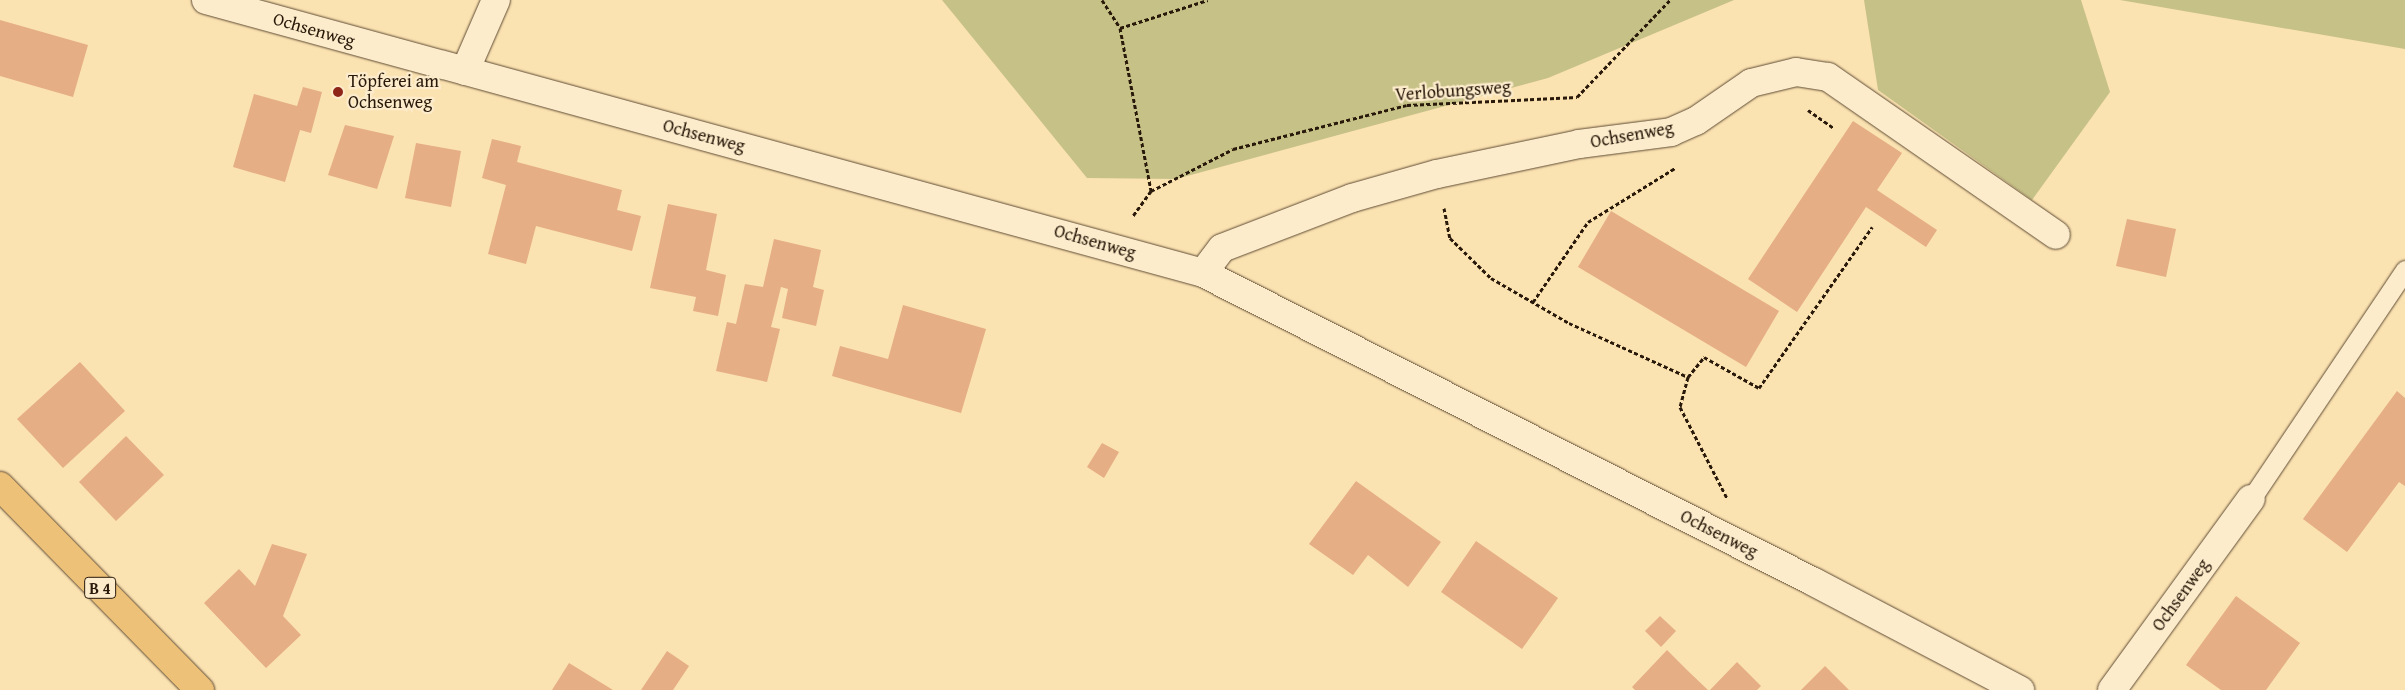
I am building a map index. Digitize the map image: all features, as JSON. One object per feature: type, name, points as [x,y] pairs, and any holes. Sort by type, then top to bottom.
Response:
[{"type":"main road","name":"B 4","points":[[0,486],[200,690]]},
{"type":"street","name":"Ochsenweg","points":[[206,0],[1110,246],[1202,273],[1719,534],[2020,690]]},
{"type":"street","points":[[465,71],[496,0]]},
{"type":"street","name":"Ochsenweg","points":[[1202,273],[1222,248],[1352,198],[1437,174],[1579,144],[1671,132],[1696,121],[1751,83],[1796,72],[1828,77],[2056,235]]},
{"type":"street","name":"Ochsenweg","points":[[2112,690],[2250,499]]},
{"type":"lane","points":[[2250,499],[2405,270]]},
{"type":"path","points":[[1102,0],[1120,28],[1151,191],[1110,246]]},
{"type":"path","points":[[1120,28],[1208,0]]},
{"type":"path","name":"Verlobungsweg","points":[[1151,191],[1233,149],[1407,105],[1577,97],[1670,0]]},
{"type":"path","points":[[1805,107],[1834,128]]},
{"type":"path","points":[[1533,302],[1588,222],[1676,167]]},
{"type":"path","points":[[1437,174],[1450,238],[1490,278],[1569,323],[1688,377]]},
{"type":"path","points":[[1719,534],[1732,507],[1680,407],[1688,377],[1704,357],[1759,388],[1872,227]]},
{"type":"shaded area","points":[[942,0],[1734,0],[1548,78],[1176,179],[1087,178]]},
{"type":"shaded area","points":[[1864,0],[2081,0],[2110,92],[2032,200],[1878,90]]},
{"type":"shaded area","points":[[2120,0],[2405,0],[2405,49]]},
{"type":"building","points":[[0,20],[88,45],[73,97],[0,76]]},
{"type":"building","points":[[303,87],[322,92],[311,133],[300,130],[285,182],[233,167],[254,94],[297,106]]},
{"type":"building","points":[[1853,121],[1902,153],[1877,190],[1937,230],[1926,247],[1866,207],[1797,312],[1748,279]]},
{"type":"building","points":[[345,125],[394,136],[377,189],[328,175]]},
{"type":"building","points":[[492,139],[521,146],[517,162],[622,190],[617,210],[641,216],[632,251],[536,226],[526,264],[488,254],[506,185],[482,178]]},
{"type":"building","points":[[416,143],[461,151],[451,207],[405,198]]},
{"type":"building","points":[[668,204],[717,214],[706,270],[726,275],[718,316],[693,311],[696,297],[650,288]]},
{"type":"building","points":[[1611,211],[1779,311],[1746,367],[1578,267]]},
{"type":"building","points":[[2127,219],[2176,229],[2166,277],[2116,266]]},
{"type":"building","points":[[774,239],[821,250],[813,287],[824,290],[816,326],[782,318],[788,289],[781,287],[771,327],[780,329],[767,382],[716,371],[727,322],[736,324],[745,284],[763,287]]},
{"type":"building","points":[[903,305],[986,329],[961,413],[832,376],[840,346],[888,359]]},
{"type":"building","points":[[80,362],[125,411],[63,468],[17,419]]},
{"type":"building","points":[[2397,391],[2405,398],[2405,486],[2399,482],[2347,552],[2303,519]]},
{"type":"building","points":[[126,436],[164,475],[116,521],[79,482]]},
{"type":"building","points":[[1102,443],[1119,452],[1104,478],[1087,467]]},
{"type":"building","points":[[1356,481],[1441,542],[1408,587],[1368,555],[1353,575],[1309,544]]},
{"type":"building","points":[[1476,541],[1558,598],[1522,649],[1441,592]]},
{"type":"building","points":[[272,544],[307,554],[283,616],[301,635],[266,668],[204,603],[239,569],[255,586]]},
{"type":"building","points":[[2236,596],[2300,643],[2266,690],[2221,690],[2186,665]]},
{"type":"building","points":[[1660,616],[1676,631],[1661,647],[1645,631]]},
{"type":"building","points":[[1667,650],[1708,690],[1635,690],[1632,687]]},
{"type":"building","points":[[667,651],[689,666],[673,690],[641,690]]},
{"type":"building","points":[[1737,662],[1761,686],[1757,690],[1710,690]]},
{"type":"building","points":[[569,663],[613,690],[552,690]]},
{"type":"building","points":[[1825,666],[1849,690],[1801,690]]},
{"type":"place","name":"Töpferei am Ochsenweg","points":[[338,92]]}]
